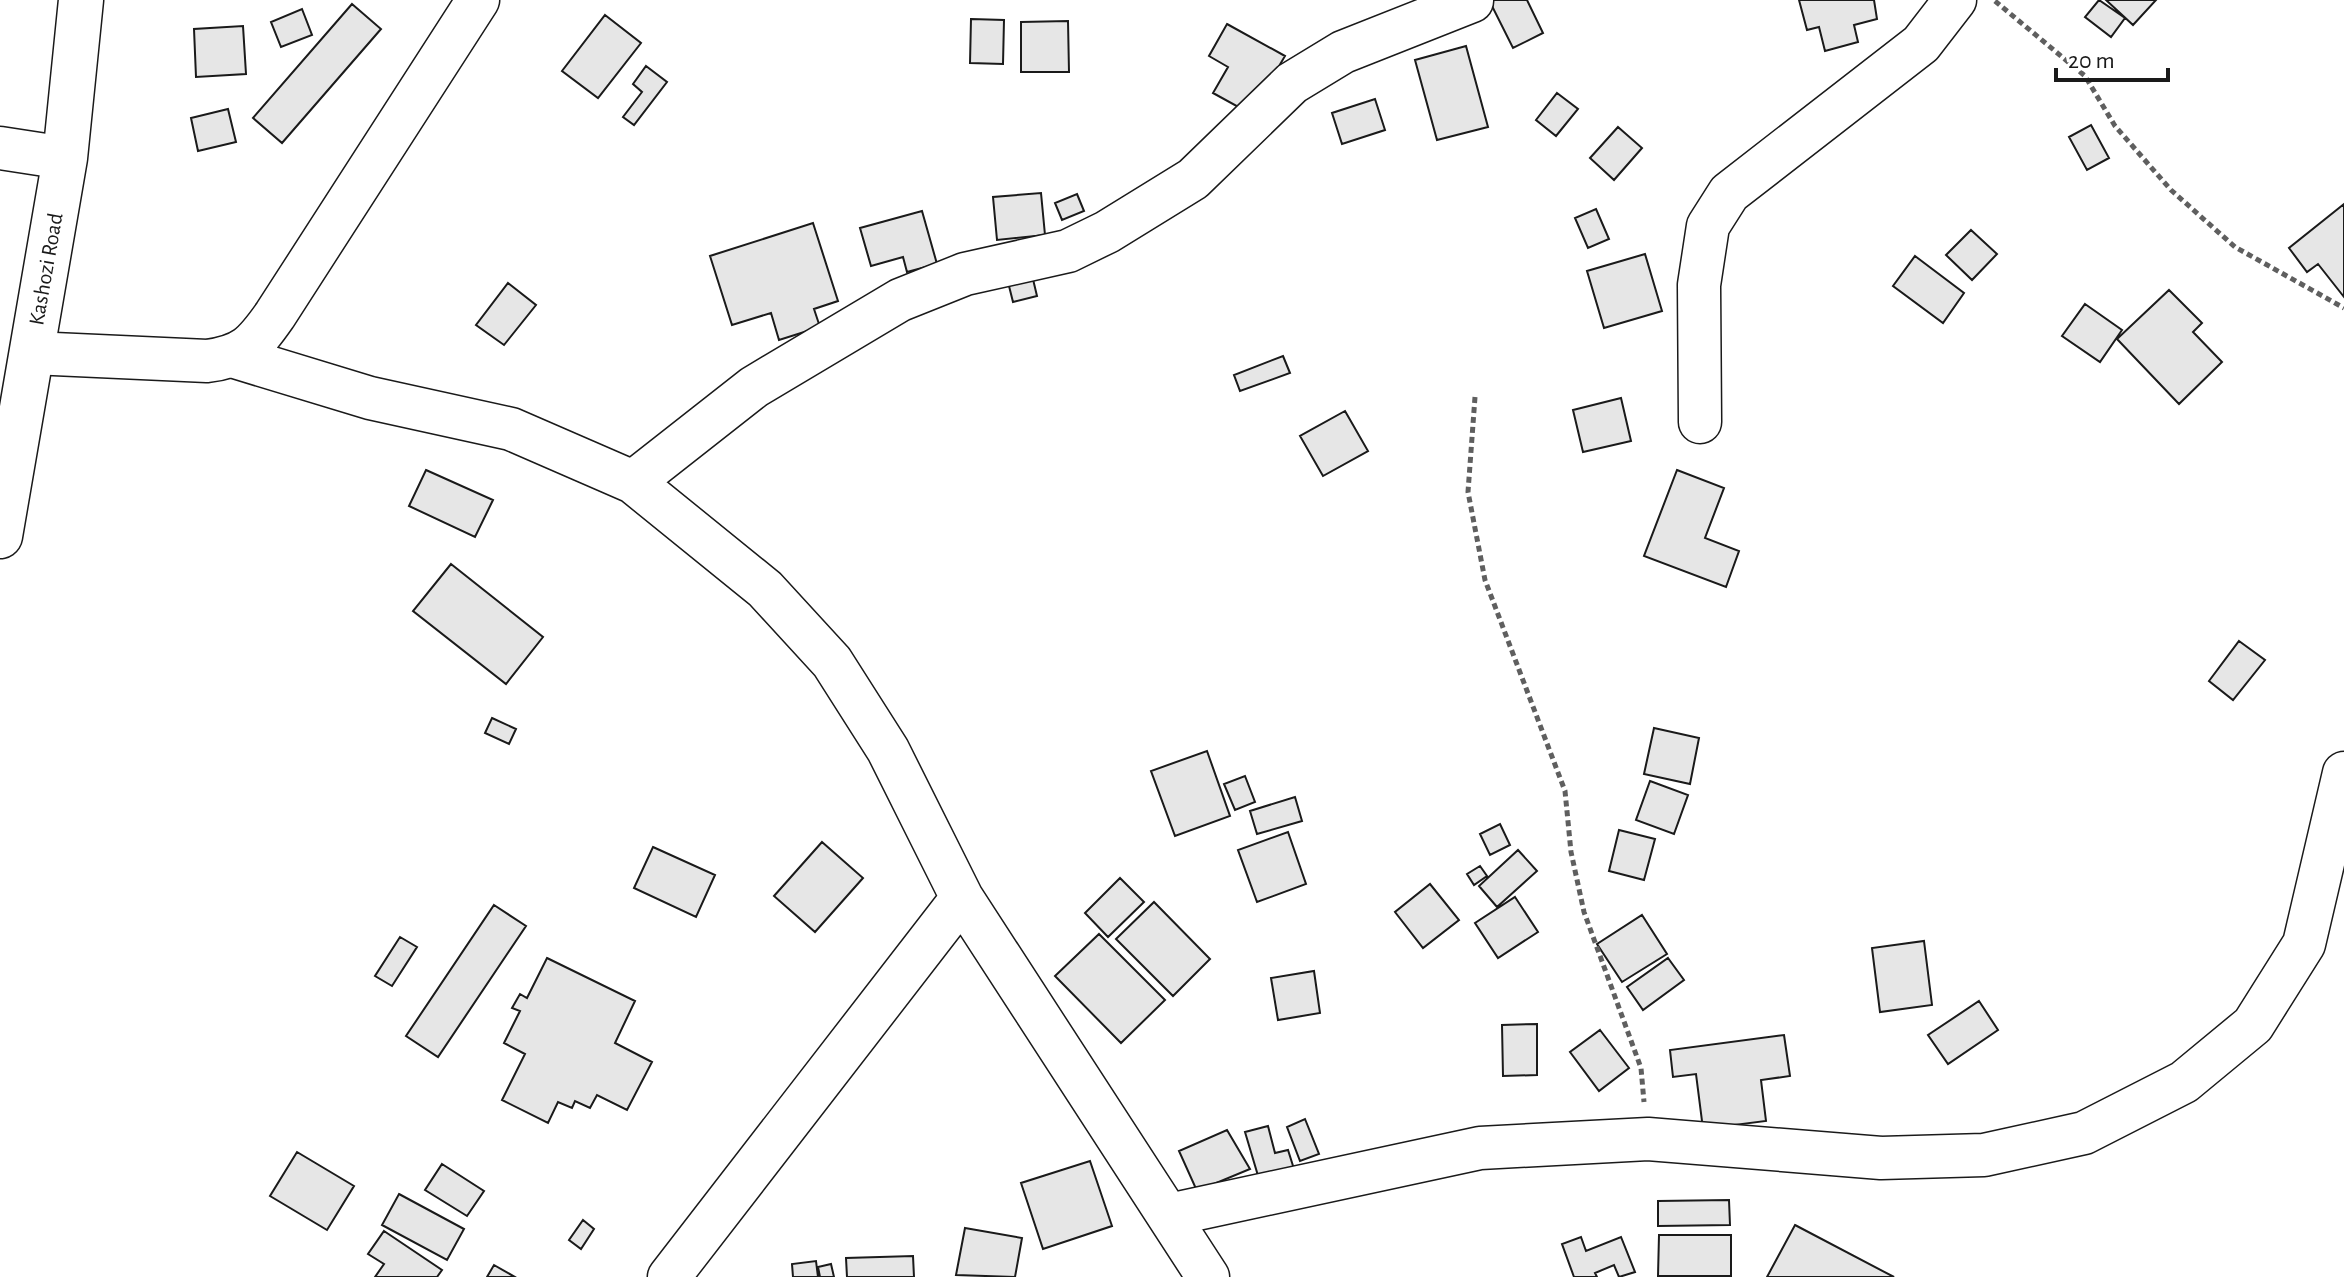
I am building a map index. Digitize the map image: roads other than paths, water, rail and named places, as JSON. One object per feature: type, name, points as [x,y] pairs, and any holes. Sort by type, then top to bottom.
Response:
[{"type":"main road","name":"Kashozi Road","points":[[0,536],[65,158],[81,0]]},
{"type":"street","points":[[235,357],[259,338],[275,315],[478,0]]},
{"type":"street","points":[[1700,422],[1699,285],[1708,226],[1729,193],[1921,44],[1955,0]]},
{"type":"street","points":[[633,482],[754,387],[900,300],[965,274],[1068,251],[1107,232],[1193,179],[1292,83],[1343,52],[1472,1]]},
{"type":"street","points":[[0,148],[65,158]]},
{"type":"street","points":[[32,353],[207,361],[235,357],[370,398],[511,429],[633,482],[765,589],[832,662],[888,750],[962,898],[1208,1277]]},
{"type":"street","points":[[1169,1215],[1480,1148],[1648,1139],[1881,1158],[1984,1155],[2084,1133],[2184,1082],[2253,1025],[2304,944],[2344,773]]},
{"type":"street","points":[[669,1277],[962,898]]}]
